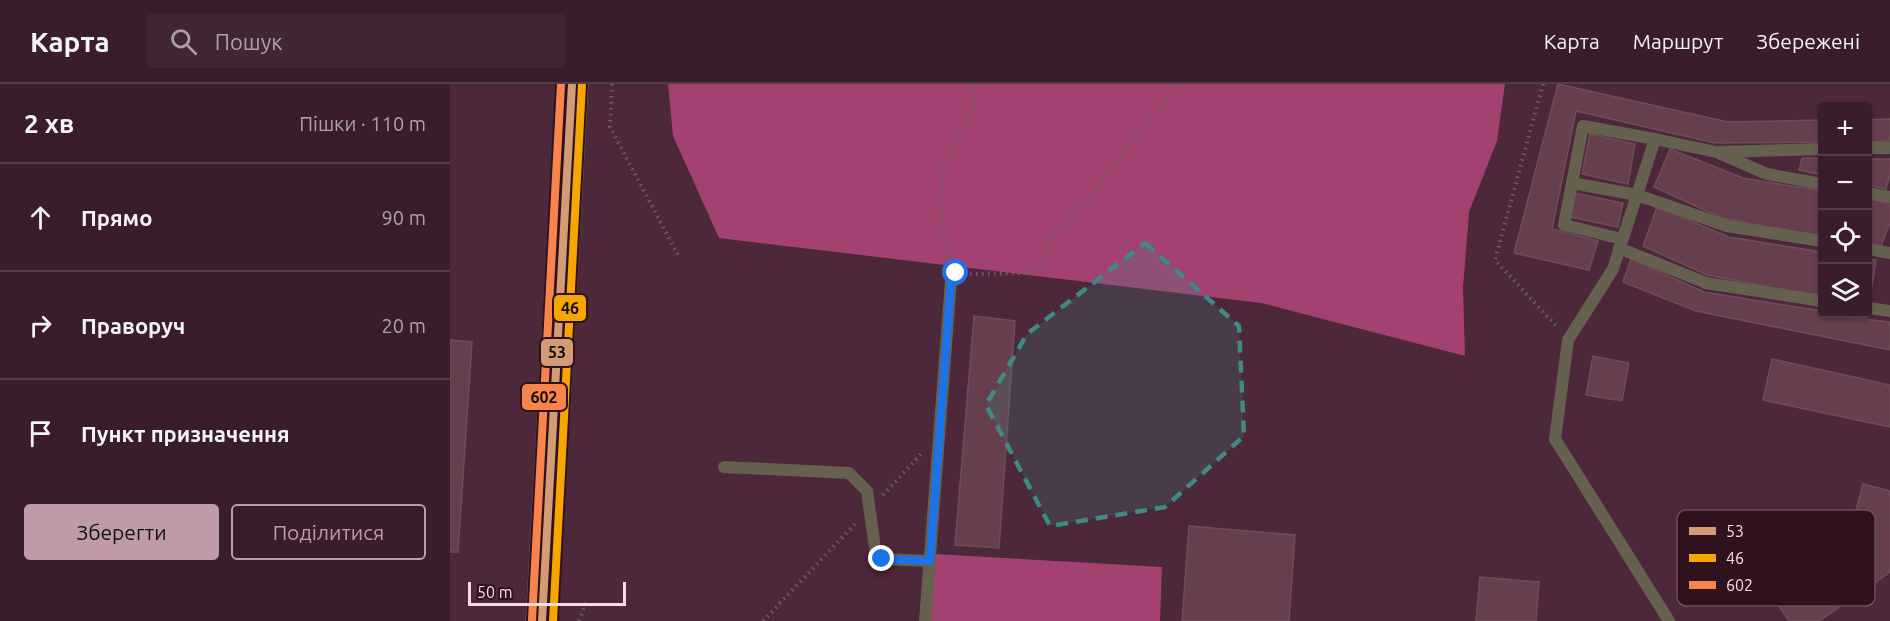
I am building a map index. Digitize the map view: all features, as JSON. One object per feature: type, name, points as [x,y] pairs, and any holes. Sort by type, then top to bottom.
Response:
[{"type":"main road","points":[[542,621],[572,84]]},
{"type":"lane","points":[[1818,183],[1767,174],[1716,152],[1583,126],[1564,225],[1621,244],[1706,283],[1818,300]]},
{"type":"lane","points":[[1655,139],[1613,269],[1568,340],[1556,439],[1669,621]]},
{"type":"lane","points":[[1872,148],[1890,148]]},
{"type":"lane","points":[[1716,152],[1818,149]]},
{"type":"lane","points":[[1572,183],[1637,195],[1727,226],[1818,241]]},
{"type":"lane","points":[[1872,194],[1890,197]]},
{"type":"lane","points":[[1872,250],[1890,253]]},
{"type":"lane","points":[[925,621],[951,280]]},
{"type":"lane","points":[[1872,308],[1890,308]]},
{"type":"lane","points":[[724,467],[849,473],[867,491],[876,555],[882,559],[930,561]]},
{"type":"path","points":[[612,84],[610,127],[678,255]]},
{"type":"path","points":[[951,280],[944,249],[942,225],[943,168],[974,109],[975,84]]},
{"type":"path","points":[[951,280],[956,273],[1029,273],[1044,262],[1053,237],[1090,199],[1127,147],[1181,84]]},
{"type":"path","points":[[1542,84],[1495,260],[1568,340]]},
{"type":"path","points":[[875,503],[940,435]]},
{"type":"path","points":[[763,621],[859,520]]},
{"type":"path","points":[[579,621],[587,600]]},
{"type":"highlighted area","points":[[1145,243],[1239,326],[1244,436],[1165,507],[1050,526],[986,405],[1027,334]]},
{"type":"shaded area","points":[[668,84],[1505,84],[1497,141],[1469,212],[1463,288],[1465,356],[1261,303],[719,238],[673,136]]},
{"type":"shaded area","points":[[935,554],[1162,567],[1160,621],[929,621]]},
{"type":"building","points":[[1558,84],[1728,122],[1818,120],[1818,142],[1715,143],[1576,111],[1552,229],[1598,241],[1589,270],[1514,253]]},
{"type":"building","points":[[1890,119],[1890,141],[1872,142],[1872,120]]},
{"type":"building","points":[[1590,134],[1635,144],[1628,184],[1582,174]]},
{"type":"building","points":[[1670,149],[1743,178],[1818,190],[1818,236],[1722,218],[1654,187]]},
{"type":"building","points":[[1802,158],[1818,158],[1818,174],[1799,170]]},
{"type":"building","points":[[1872,159],[1890,159],[1890,174],[1886,189],[1872,186]]},
{"type":"building","points":[[1575,193],[1623,203],[1618,227],[1570,217]]},
{"type":"building","points":[[1872,200],[1890,203],[1890,223],[1880,248],[1872,246]]},
{"type":"building","points":[[1657,207],[1729,237],[1818,251],[1818,296],[1707,275],[1643,246]]},
{"type":"building","points":[[1631,259],[1704,292],[1818,310],[1818,318],[1856,318],[1890,322],[1890,350],[1696,311],[1623,282]]},
{"type":"building","points":[[1872,260],[1876,260],[1872,286]]},
{"type":"building","points":[[974,316],[1015,321],[999,548],[955,545]]},
{"type":"building","points":[[450,340],[472,342],[458,552],[450,552]]},
{"type":"building","points":[[1593,356],[1629,363],[1622,401],[1586,395]]},
{"type":"building","points":[[1772,359],[1890,385],[1890,427],[1763,400]]},
{"type":"building","points":[[1863,484],[1890,491],[1890,572],[1875,582],[1875,510],[1856,510]]},
{"type":"building","points":[[1189,526],[1295,535],[1289,621],[1182,621]]},
{"type":"building","points":[[1480,577],[1539,582],[1536,621],[1476,621]]},
{"type":"building","points":[[1779,606],[1841,606],[1819,621],[1789,621]]},
{"type":"transit line","name":"602","points":[[532,620],[561,84]]},
{"type":"transit line","name":"53","points":[[542,621],[572,84]]},
{"type":"transit line","name":"46","points":[[553,621],[582,85]]},
{"type":"route","points":[[882,559],[930,561],[951,280],[956,273]]}]
